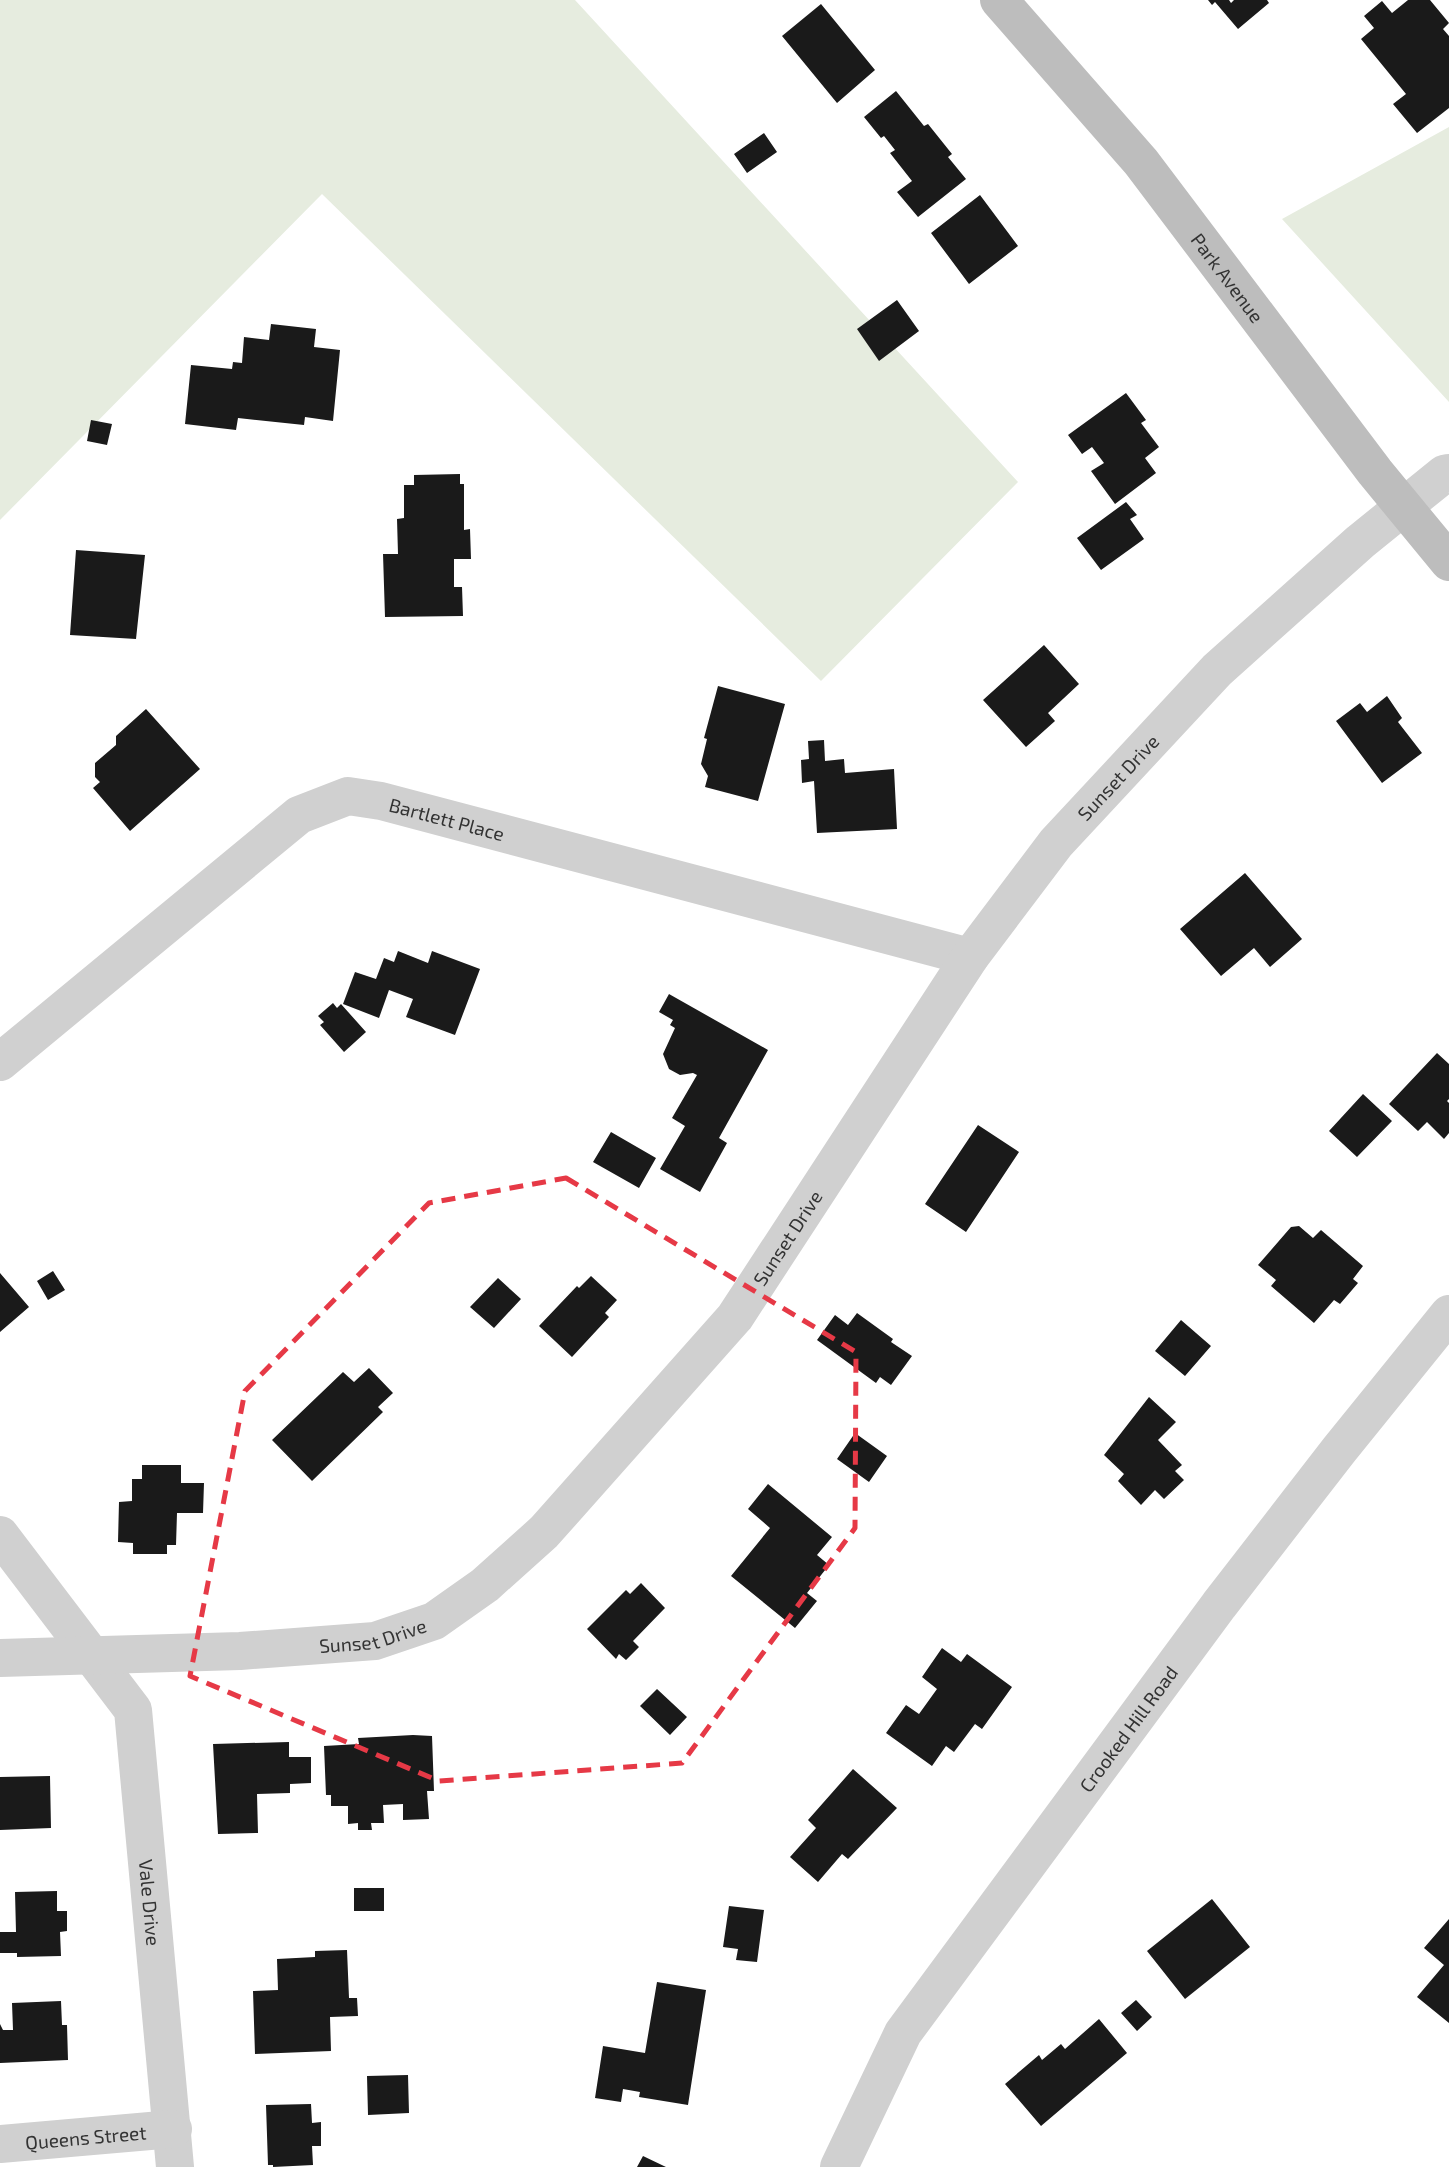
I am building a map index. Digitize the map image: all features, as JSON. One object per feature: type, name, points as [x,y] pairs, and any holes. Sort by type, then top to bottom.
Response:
[{"type":"main road","name":"Park Avenue","points":[[999,0],[1141,162],[1375,472],[1449,562]]},
{"type":"street","name":"Sunset Drive","points":[[0,1658],[240,1651],[374,1641],[434,1621],[485,1586],[544,1532],[735,1317],[970,957],[1056,843],[1217,670],[1360,542],[1449,472]]},
{"type":"street","name":"Bartlett Place","points":[[0,1062],[299,815],[348,796],[381,801],[970,957]]},
{"type":"street","name":"Crooked Hill Road","points":[[839,2167],[903,2033],[1219,1605],[1449,1314]]},
{"type":"street","name":"Vale Drive","points":[[0,1535],[132,1710],[176,2167]]},
{"type":"street","name":"Queens Street","points":[[0,2144],[173,2129]]},
{"type":"highlighted area","points":[[566,1178],[856,1352],[855,1528],[682,1763],[439,1781],[190,1676],[245,1391],[429,1203]]},
{"type":"shaded area","points":[[0,0],[575,0],[1018,482],[821,681],[322,194],[0,520]]},
{"type":"shaded area","points":[[1449,127],[1449,402],[1282,219]]},
{"type":"building","points":[[1208,0],[1229,0],[1231,3],[1234,0],[1267,0],[1269,3],[1238,29],[1215,2],[1212,5]]},
{"type":"building","points":[[1408,0],[1430,0],[1449,23],[1443,29],[1449,36],[1449,108],[1417,133],[1393,104],[1406,94],[1361,39],[1374,28],[1364,16],[1382,1],[1392,13]]},
{"type":"building","points":[[821,4],[875,70],[837,103],[782,36]]},
{"type":"building","points":[[896,91],[924,126],[928,124],[952,154],[948,157],[966,179],[918,217],[897,192],[912,181],[890,153],[895,150],[864,117]]},
{"type":"building","points":[[764,133],[777,152],[747,173],[734,154]]},
{"type":"building","points":[[980,195],[1018,246],[969,284],[931,233]]},
{"type":"building","points":[[897,300],[919,331],[879,361],[857,329]]},
{"type":"building","points":[[271,324],[316,329],[314,347],[340,350],[333,421],[305,417],[304,425],[238,418],[236,430],[185,424],[191,365],[232,369],[233,362],[242,363],[244,337],[269,340]]},
{"type":"building","points":[[1126,393],[1146,420],[1141,423],[1159,447],[1145,458],[1156,473],[1115,504],[1091,471],[1104,463],[1092,447],[1082,454],[1068,435]]},
{"type":"building","points":[[91,420],[112,424],[107,445],[87,441]]},
{"type":"building","points":[[460,474],[460,484],[464,484],[464,530],[470,529],[471,559],[454,559],[454,587],[462,587],[463,616],[385,617],[383,554],[398,554],[397,519],[404,518],[404,485],[414,485],[414,475]]},
{"type":"building","points":[[1126,502],[1137,515],[1130,519],[1144,539],[1101,570],[1077,538]]},
{"type":"building","points":[[76,550],[145,555],[136,639],[70,635]]},
{"type":"building","points":[[1044,645],[1079,684],[1048,713],[1055,721],[1026,747],[983,700]]},
{"type":"building","points":[[718,686],[785,704],[758,801],[705,787],[708,776],[701,764],[707,739],[704,738]]},
{"type":"building","points":[[1387,696],[1402,718],[1398,722],[1422,753],[1382,783],[1336,721],[1360,703],[1367,712]]},
{"type":"building","points":[[146,709],[200,769],[130,831],[93,788],[100,782],[95,777],[95,763],[116,745],[116,736]]},
{"type":"building","points":[[824,740],[825,761],[844,759],[845,773],[894,769],[897,829],[817,833],[814,781],[802,783],[801,760],[809,759],[808,741]]},
{"type":"building","points":[[1245,873],[1302,939],[1270,967],[1254,948],[1221,976],[1180,929]]},
{"type":"building","points":[[398,951],[428,963],[432,951],[480,969],[455,1035],[406,1017],[413,999],[389,990],[379,1018],[343,1004],[355,972],[376,979],[384,958],[394,962]]},
{"type":"building","points":[[669,994],[768,1050],[719,1138],[727,1143],[700,1192],[660,1169],[685,1126],[672,1118],[697,1075],[680,1075],[669,1069],[663,1054],[675,1028],[670,1025],[673,1020],[659,1012]]},
{"type":"building","points":[[333,1003],[337,1008],[341,1004],[366,1032],[344,1052],[320,1025],[324,1022],[318,1016]]},
{"type":"building","points":[[1437,1053],[1449,1064],[1449,1133],[1444,1139],[1427,1122],[1418,1131],[1389,1104]]},
{"type":"building","points":[[1363,1094],[1392,1121],[1357,1157],[1329,1131]]},
{"type":"building","points":[[978,1125],[1019,1152],[966,1232],[925,1204]]},
{"type":"building","points":[[611,1132],[656,1158],[639,1188],[593,1162]]},
{"type":"building","points":[[1299,1226],[1313,1238],[1321,1230],[1363,1266],[1353,1279],[1358,1283],[1340,1304],[1334,1300],[1314,1323],[1271,1286],[1276,1280],[1258,1265],[1291,1227]]},
{"type":"building","points":[[53,1271],[65,1290],[48,1300],[37,1281]]},
{"type":"building","points":[[0,1273],[29,1307],[0,1332]]},
{"type":"building","points":[[591,1276],[617,1300],[605,1313],[609,1317],[572,1357],[539,1326],[577,1286],[579,1288]]},
{"type":"building","points":[[498,1278],[521,1299],[494,1328],[470,1307]]},
{"type":"building","points":[[857,1313],[912,1356],[891,1385],[880,1377],[876,1383],[817,1340],[835,1315],[848,1325]]},
{"type":"building","points":[[1181,1320],[1211,1346],[1185,1376],[1155,1351]]},
{"type":"building","points":[[369,1368],[393,1393],[378,1407],[383,1412],[312,1481],[272,1440],[343,1372],[354,1382]]},
{"type":"building","points":[[1149,1397],[1176,1422],[1158,1440],[1182,1465],[1175,1471],[1184,1480],[1164,1499],[1155,1490],[1141,1505],[1118,1481],[1124,1474],[1104,1455]]},
{"type":"building","points":[[855,1433],[887,1456],[869,1482],[837,1459]]},
{"type":"building","points":[[142,1465],[181,1465],[181,1483],[204,1483],[203,1513],[177,1513],[176,1545],[167,1545],[167,1554],[133,1554],[133,1543],[118,1542],[119,1502],[132,1501],[132,1479],[142,1479]]},
{"type":"building","points":[[768,1484],[832,1537],[817,1555],[829,1565],[807,1593],[817,1601],[795,1628],[731,1576],[770,1528],[748,1509]]},
{"type":"building","points":[[641,1583],[665,1608],[633,1641],[639,1647],[626,1660],[619,1654],[616,1659],[587,1629],[626,1590],[630,1594]]},
{"type":"building","points":[[942,1648],[961,1662],[967,1654],[1012,1687],[982,1729],[975,1724],[954,1752],[946,1746],[932,1766],[886,1733],[906,1705],[919,1714],[937,1689],[922,1677]]},
{"type":"building","points":[[657,1689],[687,1717],[670,1735],[640,1706]]},
{"type":"building","points":[[432,1736],[434,1791],[427,1791],[429,1819],[403,1820],[403,1804],[383,1805],[384,1823],[371,1823],[372,1830],[358,1830],[358,1823],[348,1824],[348,1806],[331,1806],[331,1795],[326,1795],[324,1746],[359,1744],[358,1738]]},
{"type":"building","points":[[289,1742],[289,1757],[311,1757],[311,1783],[290,1784],[290,1793],[257,1794],[258,1833],[218,1834],[213,1744]]},
{"type":"building","points":[[853,1769],[897,1808],[848,1859],[842,1854],[818,1882],[790,1857],[816,1828],[808,1820]]},
{"type":"building","points":[[50,1776],[51,1828],[0,1830],[0,1777]]},
{"type":"building","points":[[354,1888],[384,1888],[384,1911],[354,1911]]},
{"type":"building","points":[[57,1891],[57,1911],[67,1911],[67,1931],[60,1932],[61,1956],[17,1957],[17,1953],[0,1953],[0,1932],[16,1932],[15,1892]]},
{"type":"building","points":[[1212,1899],[1250,1947],[1185,1999],[1147,1951]]},
{"type":"building","points":[[729,1906],[764,1910],[757,1962],[736,1960],[738,1949],[723,1947]]},
{"type":"building","points":[[1449,1919],[1449,2023],[1417,1997],[1444,1965],[1424,1948]]},
{"type":"building","points":[[347,1950],[349,1998],[357,1998],[358,2016],[330,2017],[331,2051],[255,2054],[253,1991],[278,1990],[277,1959],[315,1957],[315,1951]]},
{"type":"building","points":[[657,1982],[706,1990],[688,2105],[639,2097],[640,2092],[623,2089],[621,2102],[595,2098],[603,2046],[645,2053]]},
{"type":"building","points":[[1136,2000],[1152,2017],[1137,2031],[1121,2013]]},
{"type":"building","points":[[61,2001],[62,2025],[67,2025],[68,2060],[0,2063],[0,2024],[3,2030],[13,2030],[12,2003]]},
{"type":"building","points":[[1099,2019],[1127,2053],[1041,2126],[1005,2084],[1039,2055],[1042,2060],[1061,2044],[1065,2049]]},
{"type":"building","points":[[408,2075],[409,2113],[368,2115],[367,2076]]},
{"type":"building","points":[[311,2104],[312,2123],[321,2122],[321,2146],[312,2146],[313,2165],[268,2165],[266,2105]]},
{"type":"building","points":[[643,2156],[666,2167],[637,2167]]}]
